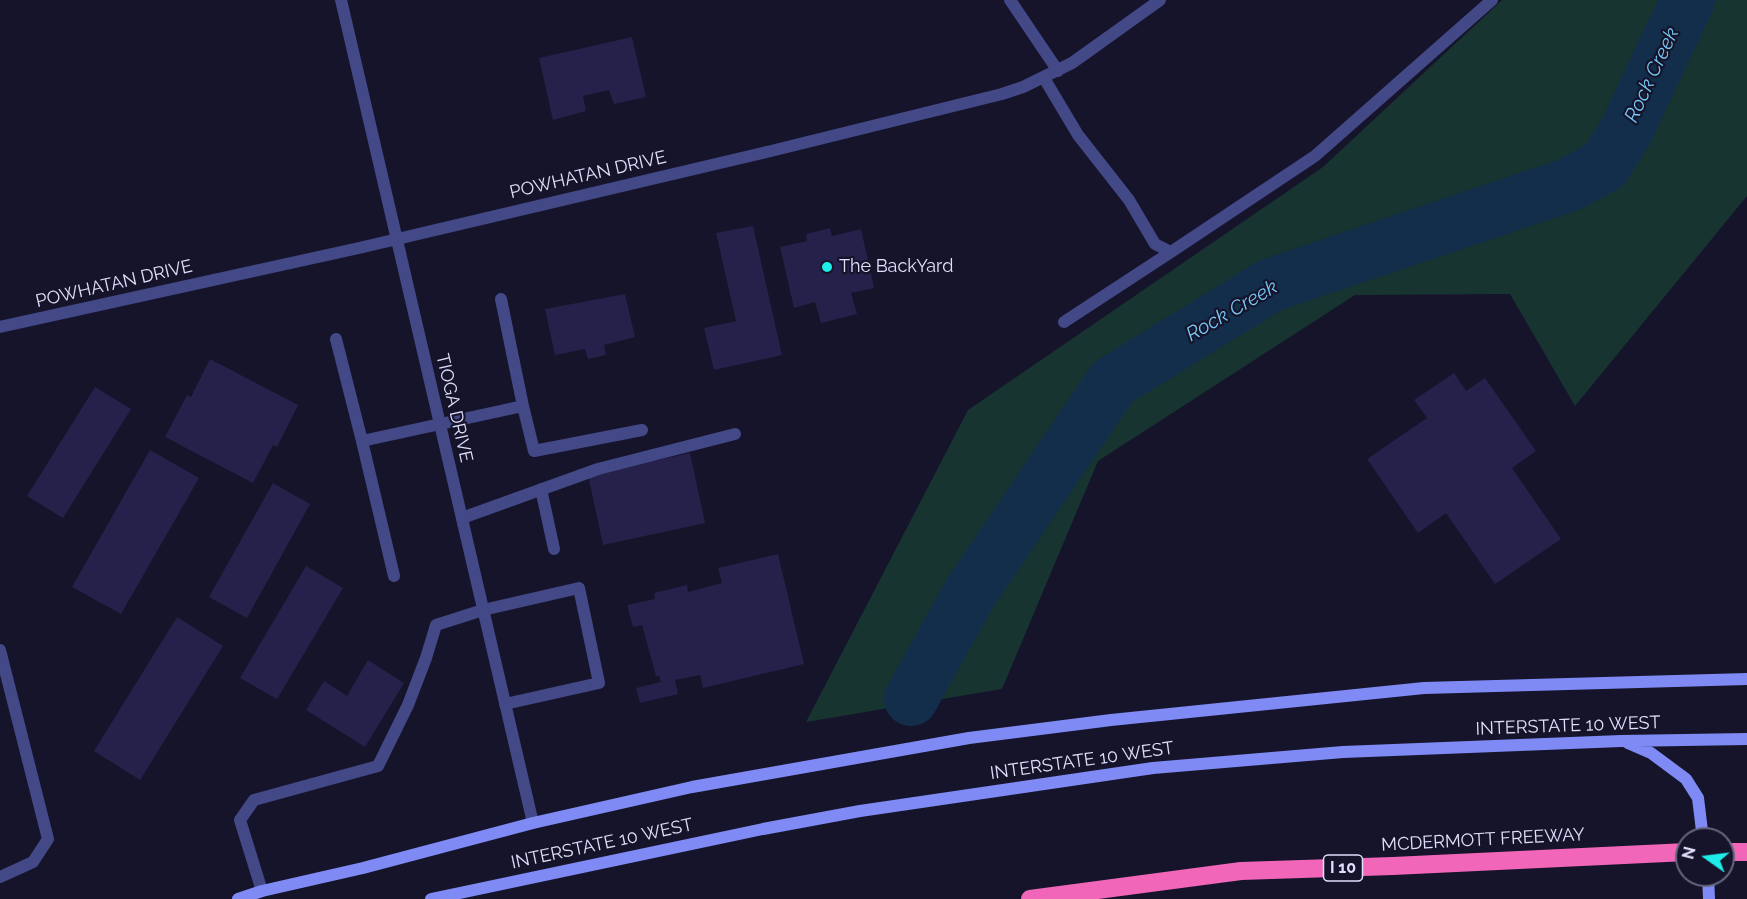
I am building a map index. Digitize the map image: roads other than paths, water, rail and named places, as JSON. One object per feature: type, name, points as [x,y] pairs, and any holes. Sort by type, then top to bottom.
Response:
[{"type":"highway","name":"MCDERMOTT FREEWAY","points":[[1030,899],[1241,871],[1675,853]]},
{"type":"main road","points":[[238,899],[533,823],[692,787],[969,738],[1111,720],[1424,688],[1747,679]]},
{"type":"main road","name":"INTERSTATE 10 WEST","points":[[431,899],[849,813],[1153,768],[1343,752],[1621,741],[1747,739]]},
{"type":"main road","points":[[1621,741],[1651,753],[1669,764],[1686,779],[1698,798],[1702,827]]},
{"type":"street","name":"TIOGA DRIVE","points":[[341,0],[533,823]]},
{"type":"street","points":[[1010,0],[1058,71]]},
{"type":"street","name":"POWHATAN DRIVE","points":[[0,327],[397,238],[960,105],[1023,87],[1058,71],[1160,0]]},
{"type":"street","points":[[1064,322],[1315,156],[1492,0]]},
{"type":"street","points":[[1044,78],[1078,135],[1129,200],[1155,244],[1171,252]]},
{"type":"street","points":[[501,299],[534,451],[642,430]]},
{"type":"street","points":[[336,339],[394,576]]},
{"type":"street","points":[[362,441],[523,406]]},
{"type":"street","points":[[462,518],[598,469],[735,434]]},
{"type":"street","points":[[541,489],[554,549]]},
{"type":"street","points":[[262,891],[240,820],[254,800],[378,766],[408,705],[436,625],[483,610],[579,588],[599,682],[505,704]]},
{"type":"street","points":[[0,650],[48,839],[33,862],[0,877]]},
{"type":"waterway","name":"Rock Creek","points":[[911,699],[970,593],[1113,382],[1271,285],[1568,185],[1604,166],[1625,133],[1688,0]]},
{"type":"place","name":"The BackYard","points":[[827,267]]}]
